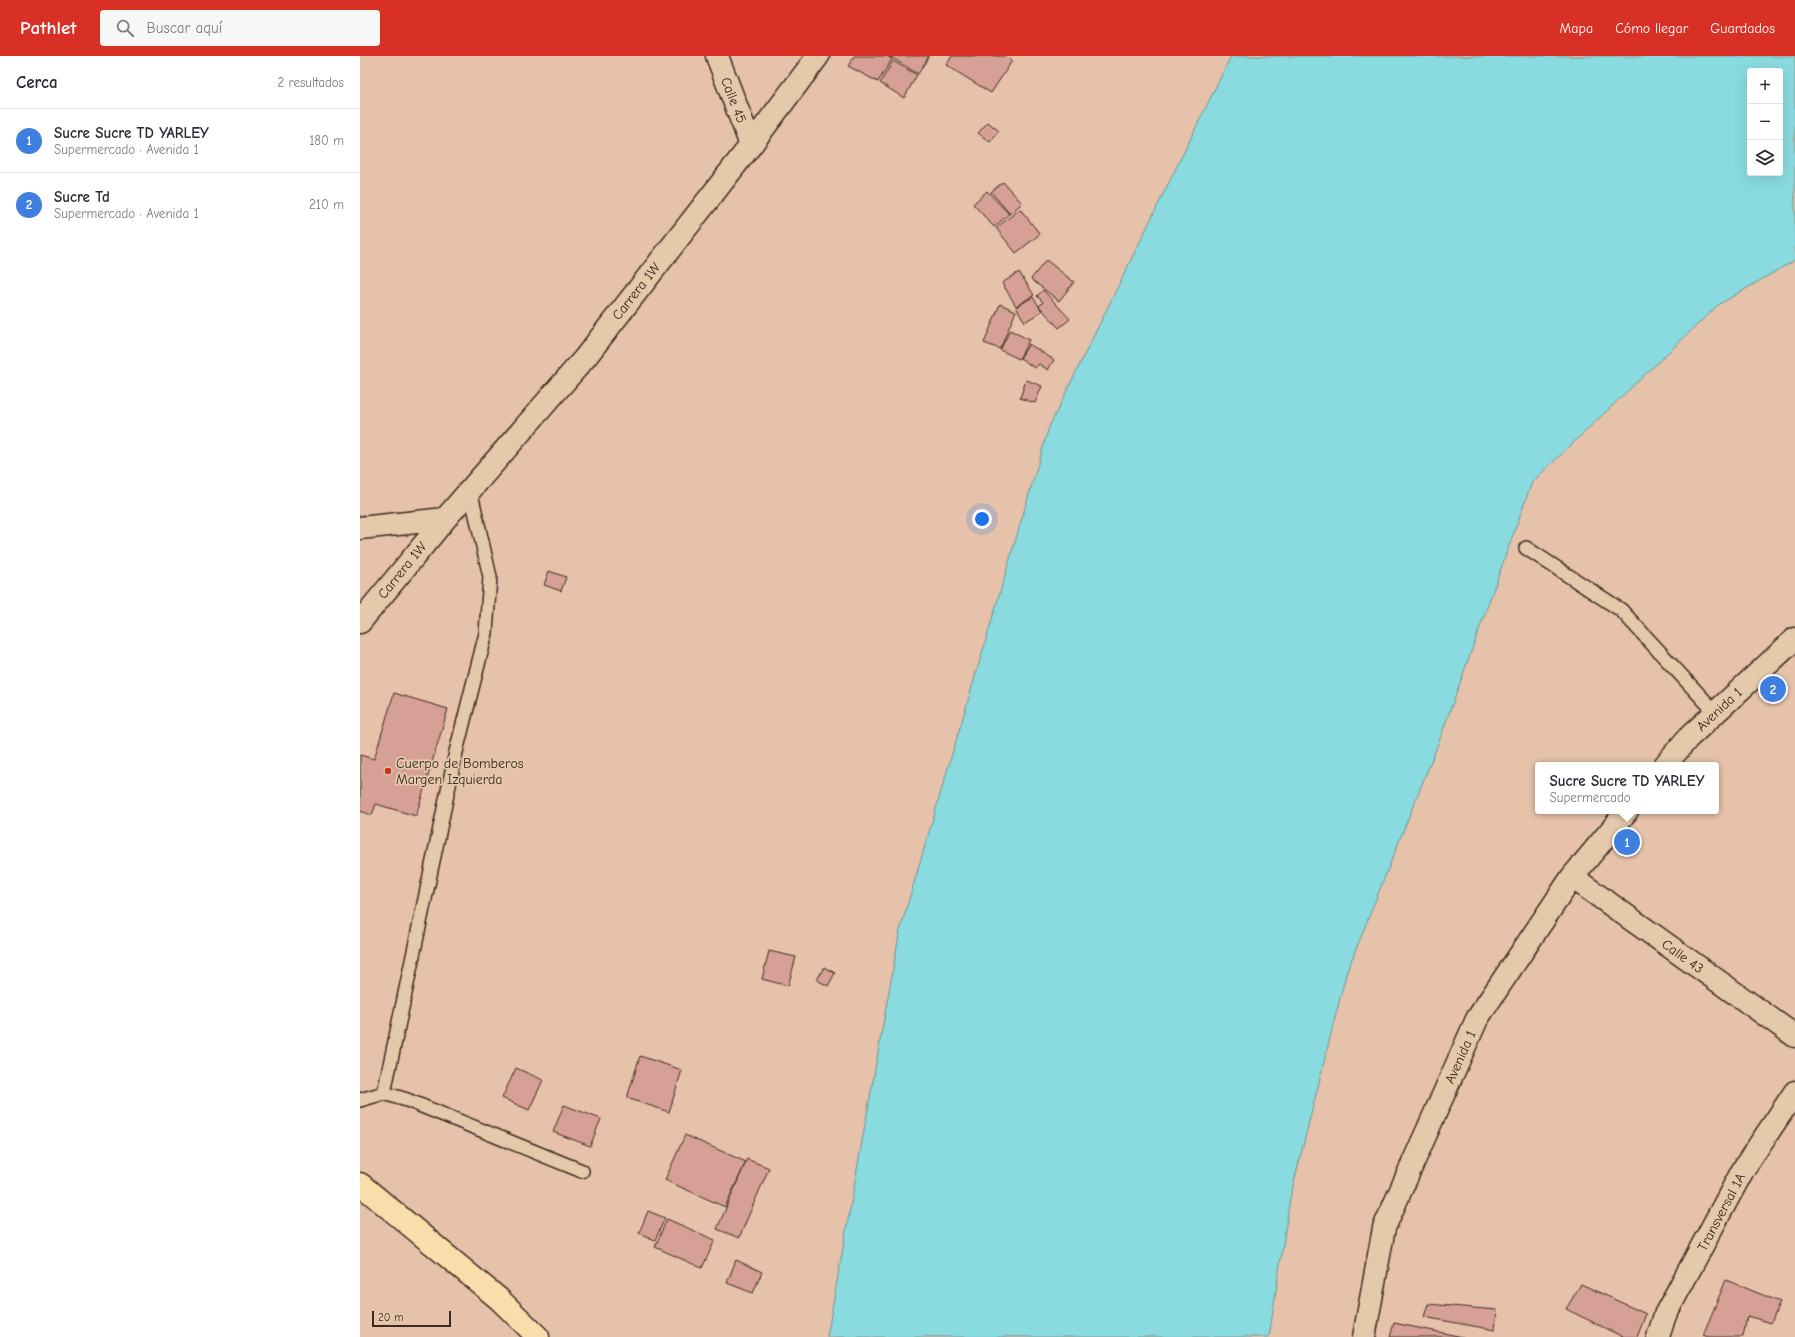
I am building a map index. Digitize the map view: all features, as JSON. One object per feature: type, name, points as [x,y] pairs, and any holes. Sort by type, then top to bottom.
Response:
[{"type":"main road","points":[[360,1184],[499,1299],[538,1337]]},
{"type":"street","name":"Calle 45","points":[[716,56],[751,145]]},
{"type":"street","name":"Carrera 1W","points":[[360,622],[470,489],[584,359],[751,145],[818,56]]},
{"type":"street","name":"Carrera 1W","points":[[360,528],[445,519]]},
{"type":"street","name":"Avenida 1","points":[[1668,762],[1688,738],[1795,639]]},
{"type":"street","name":"Avenida 1","points":[[1364,1337],[1384,1228],[1474,1026],[1572,877],[1624,814]]},
{"type":"street","name":"Calle 43","points":[[1572,877],[1795,1036]]},
{"type":"street","name":"Transversal 1A","points":[[1658,1337],[1665,1315],[1744,1168],[1795,1092]]},
{"type":"lane","points":[[384,1093],[456,752],[486,633],[490,578],[470,489]]},
{"type":"lane","points":[[1526,548],[1621,610],[1715,712]]},
{"type":"lane","points":[[360,1100],[384,1093],[408,1100],[582,1171]]},
{"type":"water","points":[[1231,56],[1795,56],[1795,260],[1718,305],[1532,482],[1438,744],[1346,974],[1290,1198],[1269,1337],[827,1337],[900,930],[1049,427]]},
{"type":"building","points":[[854,56],[887,56],[892,59],[878,82],[848,66]]},
{"type":"building","points":[[889,56],[929,56],[918,74]]},
{"type":"building","points":[[952,56],[1005,56],[1012,61],[991,93],[946,65]]},
{"type":"building","points":[[893,61],[917,75],[904,98],[880,83]]},
{"type":"building","points":[[988,122],[999,131],[990,142],[978,133]]},
{"type":"building","points":[[1003,182],[1022,203],[1010,214],[991,192]]},
{"type":"building","points":[[987,191],[1009,214],[994,227],[973,204]]},
{"type":"building","points":[[1020,209],[1040,234],[1016,253],[996,228]]},
{"type":"building","points":[[1046,260],[1074,282],[1059,301],[1031,279]]},
{"type":"building","points":[[1019,272],[1034,295],[1016,306],[1002,283]]},
{"type":"building","points":[[1043,290],[1070,319],[1059,328],[1039,306],[1043,302],[1037,296]]},
{"type":"building","points":[[1033,297],[1042,311],[1025,322],[1016,307]]},
{"type":"building","points":[[1000,304],[1016,311],[1000,349],[984,343]]},
{"type":"building","points":[[1010,330],[1029,340],[1019,359],[1000,350]]},
{"type":"building","points":[[1029,344],[1054,360],[1048,370],[1039,364],[1035,368],[1020,358]]},
{"type":"building","points":[[1026,380],[1042,386],[1035,403],[1020,398]]},
{"type":"building","points":[[549,571],[566,577],[561,591],[544,585]]},
{"type":"building","points":[[394,693],[448,709],[416,816],[376,804],[372,815],[360,811],[360,755],[374,759]]},
{"type":"building","points":[[769,951],[796,957],[788,986],[762,979]]},
{"type":"building","points":[[824,967],[835,973],[828,986],[817,980]]},
{"type":"building","points":[[640,1056],[682,1070],[669,1112],[627,1098]]},
{"type":"building","points":[[516,1068],[543,1080],[529,1110],[502,1098]]},
{"type":"building","points":[[564,1105],[601,1119],[590,1146],[553,1132]]},
{"type":"building","points":[[685,1135],[746,1162],[725,1207],[665,1180]]},
{"type":"building","points":[[747,1159],[769,1168],[739,1238],[717,1229]]},
{"type":"building","points":[[648,1211],[665,1218],[655,1240],[639,1233]]},
{"type":"building","points":[[667,1219],[715,1240],[702,1268],[655,1247]]},
{"type":"building","points":[[736,1260],[762,1272],[753,1293],[727,1283]]},
{"type":"building","points":[[1726,1280],[1780,1302],[1771,1323],[1747,1316],[1743,1337],[1708,1337],[1703,1335]]},
{"type":"building","points":[[1581,1284],[1646,1314],[1637,1337],[1623,1337],[1566,1309]]},
{"type":"building","points":[[1428,1304],[1497,1310],[1495,1330],[1424,1317]]},
{"type":"building","points":[[1394,1323],[1463,1337],[1390,1337]]},
{"type":"place","name":"Sucre Td","points":[[1773,689]]},
{"type":"place","name":"Cuerpo de Bomberos Margen Izquierda","points":[[388,771]]},
{"type":"place","name":"Sucre Sucre TD YARLEY","points":[[1627,842]]}]
